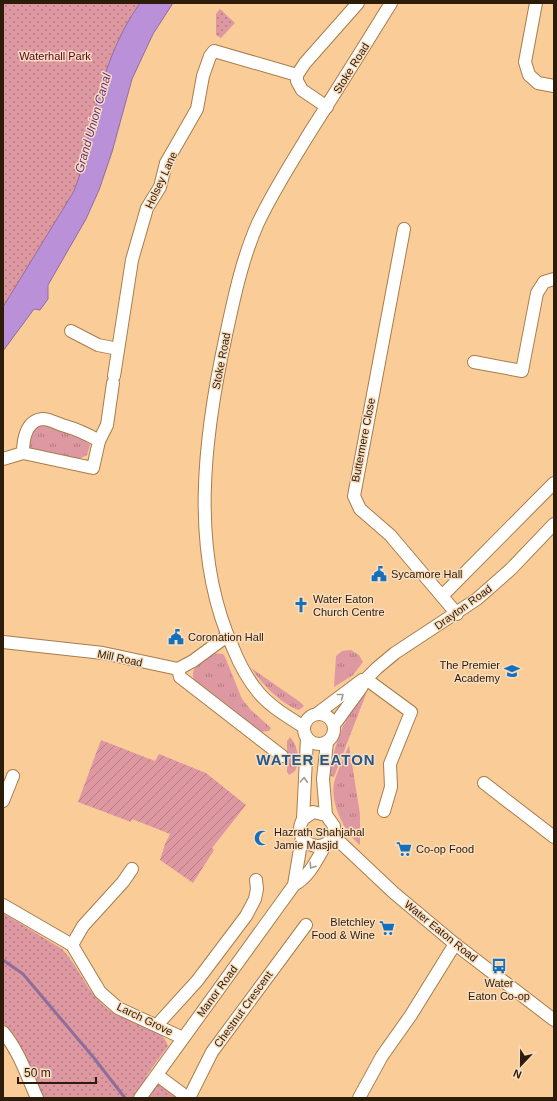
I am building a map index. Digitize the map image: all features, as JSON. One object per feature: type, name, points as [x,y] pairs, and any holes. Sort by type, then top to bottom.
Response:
[{"type":"street","points":[[327,106],[302,90],[298,85],[298,75],[305,63],[358,3]]},
{"type":"street","name":"Stoke Road","points":[[305,732],[274,708],[259,693],[241,665],[227,636],[212,588],[205,526],[207,462],[217,380],[234,298],[257,226],[271,198],[391,3]]},
{"type":"street","points":[[536,3],[525,62],[529,75],[538,83],[554,86]]},
{"type":"street","name":"Holsey Lane","points":[[99,441],[107,425],[132,260],[148,208],[160,187],[166,163],[197,109],[203,76],[210,56],[214,51],[298,75]]},
{"type":"street","name":"Buttermere Close","points":[[404,229],[354,496],[360,509],[390,535],[457,614]]},
{"type":"street","points":[[474,362],[522,371],[537,293],[544,282],[554,279]]},
{"type":"street","points":[[71,331],[98,345],[118,349]]},
{"type":"street","points":[[3,459],[23,453],[93,468],[99,441],[82,430],[44,419],[34,422],[27,430],[23,444],[23,453]]},
{"type":"street","name":"Drayton Road","points":[[442,596],[554,483]]},
{"type":"street","name":"Drayton Road","points":[[318,713],[357,683],[365,679],[395,653],[457,614],[505,575],[554,524]]},
{"type":"street","points":[[227,636],[178,670],[180,677],[282,756]]},
{"type":"street","name":"Mill Road","points":[[3,642],[103,653],[178,670]]},
{"type":"street","points":[[365,679],[411,712],[390,764],[391,787],[384,812]]},
{"type":"street","name":"Drayton Road","points":[[334,725],[361,688],[365,679]]},
{"type":"street","points":[[318,713],[329,718],[334,725],[333,734],[327,742],[323,779],[326,814],[334,826],[329,840],[321,846],[312,845],[302,837],[300,830],[303,819],[305,732],[307,719],[318,713]]},
{"type":"street","points":[[305,732],[318,744],[327,742]]},
{"type":"street","points":[[3,801],[13,776]]},
{"type":"street","points":[[484,783],[554,837]]},
{"type":"street","points":[[303,819],[313,812],[326,814]]},
{"type":"street","name":"Manor Road","points":[[294,884],[302,837]]},
{"type":"street","name":"Manor Road","points":[[141,1098],[294,884],[304,878],[310,871],[329,840]]},
{"type":"street","name":"Water Eaton Road","points":[[329,840],[342,844],[394,893],[455,944],[554,1020]]},
{"type":"street","points":[[72,945],[83,926],[123,882],[132,869]]},
{"type":"street","points":[[158,1025],[197,981],[246,916],[255,899],[257,886],[256,880]]},
{"type":"street","name":"Larch Grove","points":[[3,905],[72,945],[100,992],[118,1008],[158,1025],[183,1038]]},
{"type":"street","name":"Chestnut Crescent","points":[[157,1075],[188,1098],[212,1052],[306,926]]},
{"type":"street","points":[[359,1098],[382,1056],[411,1015],[455,944]]},
{"type":"street","points":[[3,1032],[20,1059],[37,1098]]},
{"type":"green space","name":"Waterhall Park","points":[[3,3],[140,3],[127,23],[108,65],[74,191],[3,307]]},
{"type":"green space","points":[[220,9],[235,23],[221,38],[216,35],[216,14]]},
{"type":"green space","points":[[44,423],[79,436],[90,445],[87,455],[79,459],[28,448],[31,430]]},
{"type":"green space","points":[[351,650],[359,655],[363,662],[353,675],[334,687],[336,656],[342,651]]},
{"type":"green space","points":[[212,653],[223,654],[242,699],[251,710],[271,728],[269,731],[259,732],[194,680],[193,671],[195,668],[201,661]]},
{"type":"green space","points":[[251,668],[304,706],[299,710],[285,703],[266,687]]},
{"type":"green space","points":[[364,693],[366,694],[334,777],[330,776],[334,753],[345,722]]},
{"type":"green space","points":[[290,737],[295,744],[298,762],[295,771],[289,775],[287,772],[287,741]]},
{"type":"green space","points":[[101,740],[155,761],[159,754],[206,773],[246,805],[212,848],[214,850],[193,883],[160,860],[170,834],[132,819],[131,822],[78,802]]},
{"type":"green space","points":[[349,745],[360,814],[360,845],[354,840],[344,826],[334,800],[333,791],[334,783]]},
{"type":"green space","points":[[3,913],[62,949],[92,992],[107,1008],[117,1015],[153,1029],[165,1039],[168,1046],[146,1076],[178,1098],[42,1098],[15,1036],[3,1023]]},
{"type":"water","name":"Grand Union Canal","points":[[140,3],[173,3],[153,34],[132,79],[112,152],[99,190],[86,219],[48,285],[48,299],[40,310],[34,309],[3,351],[3,307],[74,191],[108,65],[127,23]]},
{"type":"waterway","points":[[3,960],[23,974],[94,1058],[125,1098]]},
{"type":"place","name":"Sycamore Hall","points":[[379,574]]},
{"type":"place","name":"Water Eaton Church Centre","points":[[301,605]]},
{"type":"place","name":"Coronation Hall","points":[[176,637]]},
{"type":"place","name":"The Premier Academy","points":[[512,671]]},
{"type":"place","name":"Hazrath Shahjahal Jamie Masjid","points":[[262,838]]},
{"type":"place","name":"Co-op Food","points":[[404,849]]},
{"type":"place","name":"Bletchley Food & Wine","points":[[387,928]]},
{"type":"place","name":"Water Eaton Co-op","points":[[499,966]]},
{"type":"district","name":"WATER EATON","points":[[316,760]]}]
